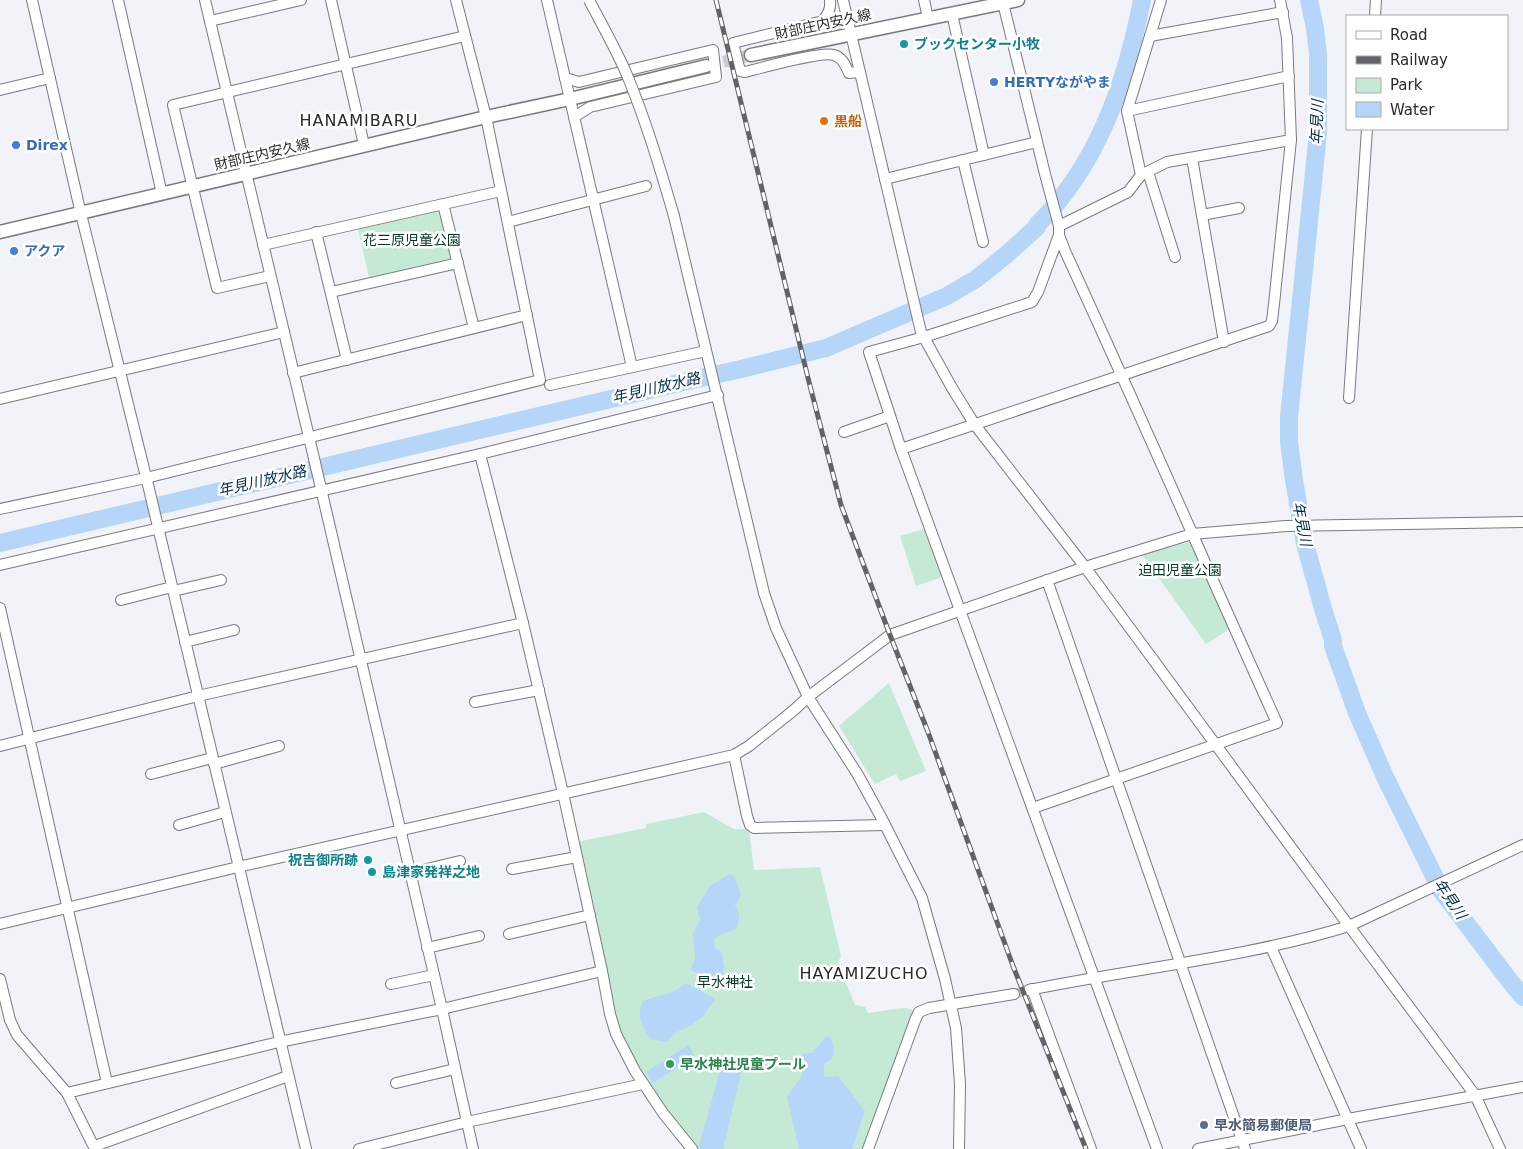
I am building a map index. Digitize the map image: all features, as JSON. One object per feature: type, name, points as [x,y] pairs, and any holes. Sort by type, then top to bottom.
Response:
[{"type":"main road","name":"財部庄内安久線","points":[[751,55],[850,33],[1018,0]]},
{"type":"main road","name":"財部庄内安久線","points":[[0,232],[706,66]]},
{"type":"street","points":[[32,0],[306,1149]]},
{"type":"street","points":[[118,0],[162,194]]},
{"type":"street","points":[[205,0],[442,1009],[472,1149]]},
{"type":"street","points":[[210,21],[301,0]]},
{"type":"street","points":[[331,0],[364,145]]},
{"type":"street","points":[[0,509],[147,484],[308,437],[540,380],[486,117],[456,0]]},
{"type":"street","points":[[547,0],[632,367]]},
{"type":"street","points":[[589,0],[613,45],[638,104],[674,216],[764,593],[776,628],[808,697],[858,775],[922,898],[935,941],[956,1028],[960,1084],[959,1149]]},
{"type":"street","points":[[830,0],[828,14],[823,21],[734,43],[740,71],[745,72],[820,55],[833,54],[843,60],[849,73],[860,72]]},
{"type":"street","points":[[843,0],[922,335],[952,388],[975,425],[1085,567],[1475,1095],[1500,1149]]},
{"type":"street","points":[[924,0],[928,18]]},
{"type":"street","points":[[1161,0],[1127,111],[1145,174],[1175,257]]},
{"type":"street","points":[[901,449],[1269,326],[1272,321],[1291,140],[1288,38],[1280,0]]},
{"type":"street","points":[[1375,15],[1376,0]]},
{"type":"street","points":[[1001,2],[1065,251],[1277,723],[1216,746],[1033,808]]},
{"type":"street","points":[[1150,36],[1283,12]]},
{"type":"street","points":[[952,14],[984,155]]},
{"type":"street","points":[[270,276],[217,288],[173,105],[466,36]]},
{"type":"street","points":[[565,78],[579,82],[713,50],[716,77],[590,107],[574,117]]},
{"type":"street","points":[[1127,111],[1289,76]]},
{"type":"street","points":[[0,90],[50,78]]},
{"type":"street","points":[[1349,398],[1367,130]]},
{"type":"street","points":[[1157,1149],[901,449],[869,352],[1032,302],[1038,292],[1059,230],[1128,192],[1145,174],[1167,162],[1291,140]]},
{"type":"street","points":[[885,179],[1037,142]]},
{"type":"street","points":[[1192,158],[1224,342]]},
{"type":"street","points":[[963,160],[983,242]]},
{"type":"street","points":[[508,222],[646,186]]},
{"type":"street","points":[[263,245],[501,191]]},
{"type":"street","points":[[443,204],[474,328]]},
{"type":"street","points":[[1202,215],[1239,208]]},
{"type":"street","points":[[316,232],[347,360]]},
{"type":"street","points":[[331,292],[458,263]]},
{"type":"street","points":[[293,373],[527,315]]},
{"type":"street","points":[[0,399],[284,332]]},
{"type":"street","points":[[550,385],[632,367],[708,354]]},
{"type":"street","points":[[0,565],[480,454],[718,395]]},
{"type":"street","points":[[844,432],[890,416]]},
{"type":"street","points":[[480,454],[539,690],[616,1034],[643,1084],[692,1149]]},
{"type":"street","points":[[0,924],[238,867],[734,755],[749,746],[808,697],[890,636],[1085,567],[1192,534],[1286,526],[1523,522]]},
{"type":"street","points":[[121,600],[221,580]]},
{"type":"street","points":[[1047,580],[1243,1145]]},
{"type":"street","points":[[0,608],[106,1083]]},
{"type":"street","points":[[0,746],[198,696],[523,623]]},
{"type":"street","points":[[185,642],[234,630]]},
{"type":"street","points":[[475,702],[539,690]]},
{"type":"street","points":[[151,774],[279,746]]},
{"type":"street","points":[[734,755],[747,816],[750,825],[754,828],[885,825]]},
{"type":"street","points":[[179,825],[225,812]]},
{"type":"street","points":[[1091,1149],[1031,989],[1271,947],[1349,926],[1523,845]]},
{"type":"street","points":[[512,869],[577,857]]},
{"type":"street","points":[[410,873],[460,861]]},
{"type":"street","points":[[509,934],[590,915]]},
{"type":"street","points":[[427,948],[479,936]]},
{"type":"street","points":[[1271,947],[1361,1149]]},
{"type":"street","points":[[67,1093],[279,1042],[442,1009],[602,971]]},
{"type":"street","points":[[391,984],[434,975]]},
{"type":"street","points":[[0,979],[10,1020],[17,1035],[67,1093],[95,1148],[288,1076]]},
{"type":"street","points":[[868,1149],[916,1018],[920,1012],[951,1004],[1014,994]]},
{"type":"street","points":[[396,1083],[455,1069]]},
{"type":"street","points":[[359,1149],[467,1122],[643,1084]]},
{"type":"street","points":[[1198,1149],[1243,1145],[1348,1119],[1523,1086]]},
{"type":"green space","name":"花三原児童公園","points":[[440,205],[452,258],[369,277],[357,225]]},
{"type":"green space","points":[[927,528],[945,576],[916,586],[900,536]]},
{"type":"green space","name":"迫田児童公園","points":[[1191,542],[1231,628],[1206,644],[1141,553]]},
{"type":"green space","points":[[889,683],[926,771],[900,781],[896,774],[875,784],[839,726]]},
{"type":"green space","name":"早水神社","points":[[704,812],[734,829],[749,829],[754,870],[820,867],[841,956],[838,962],[855,1005],[865,1007],[868,1013],[901,1008],[912,1009],[911,1022],[865,1149],[695,1149],[658,1101],[618,1034],[620,1030],[610,1003],[577,842],[646,828],[646,824]]},
{"type":"water","points":[[729,874],[735,877],[741,895],[735,906],[739,917],[737,928],[716,937],[714,941],[715,948],[722,953],[724,967],[722,986],[691,970],[695,957],[693,933],[700,920],[697,907],[710,886]]},
{"type":"water","points":[[686,983],[715,999],[704,1015],[693,1024],[677,1032],[666,1042],[651,1039],[641,1021],[640,1011],[643,1001],[671,992]]},
{"type":"water","points":[[826,1037],[830,1037],[834,1051],[831,1060],[824,1064],[824,1077],[838,1076],[865,1111],[852,1149],[799,1149],[787,1097],[802,1076],[804,1064],[801,1061],[802,1054],[812,1053]]},
{"type":"water","name":"早水神社児童プール","points":[[688,1045],[695,1056],[653,1083],[646,1072]]},
{"type":"water","points":[[722,1064],[742,1069],[723,1149],[698,1149]]},
{"type":"waterway","name":"年見川放水路","points":[[0,543],[826,348],[947,296],[976,279],[1037,227],[1077,176],[1093,149],[1118,91],[1142,0]]},
{"type":"waterway","name":"年見川","points":[[1309,0],[1318,54],[1318,133],[1289,417],[1289,442],[1305,544],[1333,640],[1333,646],[1357,713],[1386,779],[1441,890],[1523,997]]},
{"type":"tunnel","points":[[706,66],[751,55]]},
{"type":"tunnel","points":[[1014,994],[1029,990]]},
{"type":"railway","points":[[716,0],[809,382],[841,505],[928,732],[1013,966],[1086,1149]]},
{"type":"place","name":"ブックセンター小牧","points":[[904,44]]},
{"type":"place","name":"HERTYながやま","points":[[994,82]]},
{"type":"place","name":"黒船","points":[[824,121]]},
{"type":"place","name":"Direx","points":[[16,145]]},
{"type":"place","name":"アクア","points":[[14,251]]},
{"type":"place","name":"祝吉御所跡","points":[[368,860]]},
{"type":"place","name":"島津家発祥之地","points":[[372,872]]},
{"type":"place","name":"早水神社児童プール","points":[[670,1064]]},
{"type":"place","name":"早水簡易郵便局","points":[[1204,1125]]},
{"type":"district","name":"HANAMIBARU","points":[[359,120]]},
{"type":"district","name":"HAYAMIZUCHO","points":[[864,973]]}]
